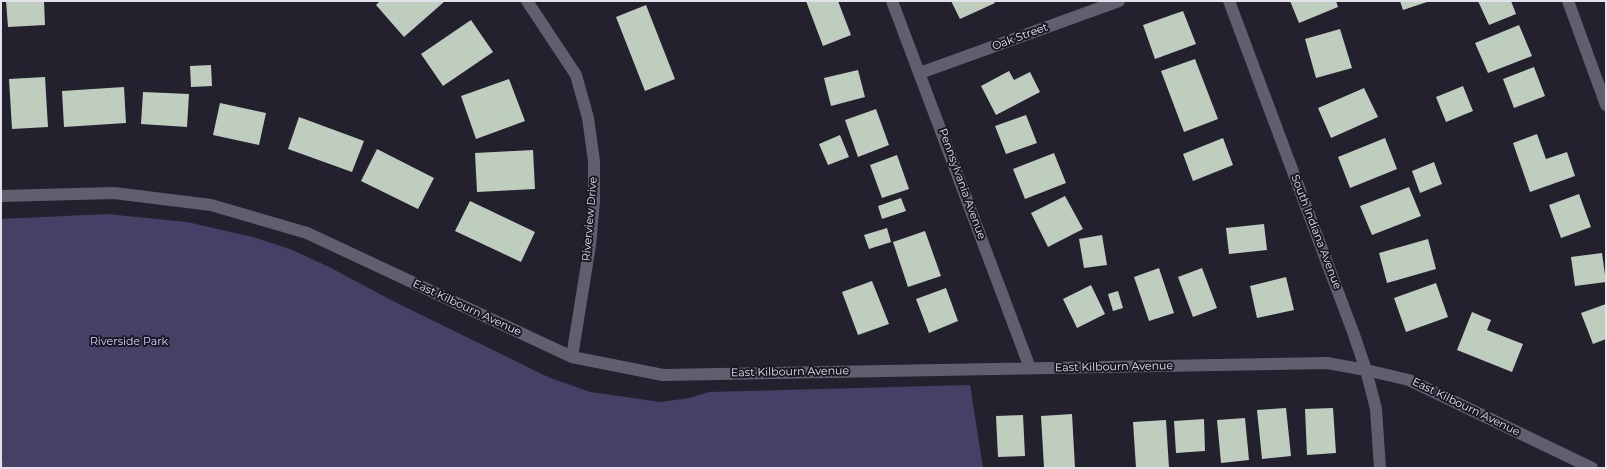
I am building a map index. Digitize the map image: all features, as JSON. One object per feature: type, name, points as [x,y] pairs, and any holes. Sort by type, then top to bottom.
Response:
[{"type":"street","name":"Riverview Drive","points":[[527,1],[576,75],[588,118],[594,161],[594,202],[590,245],[572,357]]},
{"type":"street","name":"Pennsylvania Avenue","points":[[892,1],[1030,368]]},
{"type":"street","name":"Oak Street","points":[[920,73],[1119,1]]},
{"type":"street","name":"South Indiana Avenue","points":[[1229,1],[1351,325],[1366,370],[1376,409],[1380,468]]},
{"type":"street","points":[[1568,1],[1606,105]]},
{"type":"street","name":"East Kilbourn Avenue","points":[[1,196],[114,193],[211,205],[307,233],[572,357],[663,375],[1327,363],[1409,380],[1592,468]]},
{"type":"path","points":[[1,461],[3,468]]},
{"type":"green space","name":"Riverside Park","points":[[107,214],[187,222],[253,237],[290,249],[327,266],[395,302],[548,377],[590,392],[661,402],[689,398],[709,392],[970,385],[983,468],[1,468],[1,219]]},
{"type":"building","points":[[6,1],[44,1],[45,25],[8,27]]},
{"type":"building","points":[[380,1],[445,1],[404,37],[376,5]]},
{"type":"building","points":[[806,1],[838,1],[851,35],[823,46]]},
{"type":"building","points":[[951,1],[994,1],[995,3],[960,19]]},
{"type":"building","points":[[1290,1],[1336,1],[1338,7],[1299,23]]},
{"type":"building","points":[[1400,1],[1430,1],[1403,10]]},
{"type":"building","points":[[1478,1],[1511,1],[1516,14],[1489,25]]},
{"type":"building","points":[[646,5],[675,79],[645,91],[616,17]]},
{"type":"building","points":[[1183,11],[1196,44],[1155,59],[1143,25]]},
{"type":"building","points":[[471,20],[493,52],[443,86],[421,54]]},
{"type":"building","points":[[1519,25],[1532,56],[1488,73],[1475,43]]},
{"type":"building","points":[[1340,29],[1352,68],[1316,78],[1305,39]]},
{"type":"building","points":[[1195,59],[1218,119],[1184,132],[1161,71]]},
{"type":"building","points":[[211,65],[212,86],[191,87],[190,66]]},
{"type":"building","points":[[1534,67],[1545,96],[1514,108],[1503,79]]},
{"type":"building","points":[[858,70],[865,97],[831,106],[824,78]]},
{"type":"building","points":[[1009,71],[1014,80],[1030,72],[1040,92],[996,115],[981,86]]},
{"type":"building","points":[[45,77],[48,127],[12,129],[9,79]]},
{"type":"building","points":[[509,79],[525,121],[476,139],[461,96]]},
{"type":"building","points":[[1463,86],[1473,111],[1446,122],[1436,97]]},
{"type":"building","points":[[124,87],[126,123],[64,127],[62,91]]},
{"type":"building","points":[[1364,88],[1378,117],[1331,138],[1318,108]]},
{"type":"building","points":[[143,92],[189,94],[187,127],[141,124]]},
{"type":"building","points":[[220,103],[266,113],[259,145],[213,135]]},
{"type":"building","points":[[876,109],[889,145],[858,157],[845,120]]},
{"type":"building","points":[[1026,115],[1037,143],[1006,154],[995,126]]},
{"type":"building","points":[[299,117],[364,141],[352,172],[288,149]]},
{"type":"building","points":[[1537,134],[1546,159],[1567,152],[1575,176],[1530,192],[1513,143]]},
{"type":"building","points":[[840,135],[849,157],[828,165],[819,144]]},
{"type":"building","points":[[1223,138],[1233,165],[1193,181],[1183,154]]},
{"type":"building","points":[[1385,138],[1397,169],[1350,188],[1338,157]]},
{"type":"building","points":[[377,149],[434,178],[418,209],[361,181]]},
{"type":"building","points":[[533,150],[535,189],[477,192],[475,153]]},
{"type":"building","points":[[1054,153],[1066,183],[1025,199],[1013,169]]},
{"type":"building","points":[[897,155],[909,189],[882,198],[870,165]]},
{"type":"building","points":[[1434,162],[1442,184],[1420,193],[1412,171]]},
{"type":"building","points":[[1409,187],[1421,216],[1372,235],[1360,206]]},
{"type":"building","points":[[1579,194],[1591,227],[1561,238],[1549,205]]},
{"type":"building","points":[[1065,196],[1083,229],[1048,247],[1031,213]]},
{"type":"building","points":[[901,198],[906,211],[882,219],[878,206]]},
{"type":"building","points":[[470,201],[535,232],[521,262],[455,231]]},
{"type":"building","points":[[1264,224],[1267,250],[1229,254],[1226,228]]},
{"type":"building","points":[[887,228],[891,242],[869,249],[864,235]]},
{"type":"building","points":[[925,231],[941,276],[908,287],[893,242]]},
{"type":"building","points":[[1102,235],[1107,265],[1084,268],[1079,239]]},
{"type":"building","points":[[1428,239],[1436,269],[1387,283],[1379,253]]},
{"type":"building","points":[[1602,253],[1606,282],[1575,286],[1571,257]]},
{"type":"building","points":[[1159,268],[1174,313],[1149,321],[1134,277]]},
{"type":"building","points":[[1202,268],[1217,308],[1193,317],[1178,277]]},
{"type":"building","points":[[1286,277],[1294,310],[1257,318],[1250,286]]},
{"type":"building","points":[[872,281],[889,324],[858,335],[842,292]]},
{"type":"building","points":[[1436,283],[1448,317],[1406,332],[1394,298]]},
{"type":"building","points":[[1091,285],[1105,314],[1077,328],[1063,299]]},
{"type":"building","points":[[946,288],[958,321],[929,333],[916,299]]},
{"type":"building","points":[[1118,291],[1123,308],[1113,311],[1108,294]]},
{"type":"building","points":[[1606,304],[1606,339],[1593,344],[1581,313]]},
{"type":"building","points":[[1472,312],[1491,320],[1487,330],[1523,344],[1512,372],[1457,350]]},
{"type":"building","points":[[1286,408],[1291,456],[1262,459],[1257,410]]},
{"type":"building","points":[[1333,408],[1336,453],[1307,455],[1305,409]]},
{"type":"building","points":[[1072,414],[1075,468],[1044,468],[1041,416]]},
{"type":"building","points":[[1023,415],[1025,456],[998,457],[996,416]]},
{"type":"building","points":[[1245,418],[1249,460],[1221,463],[1217,420]]},
{"type":"building","points":[[1204,419],[1205,451],[1176,453],[1174,421]]},
{"type":"building","points":[[1166,420],[1169,468],[1136,468],[1133,422]]}]
